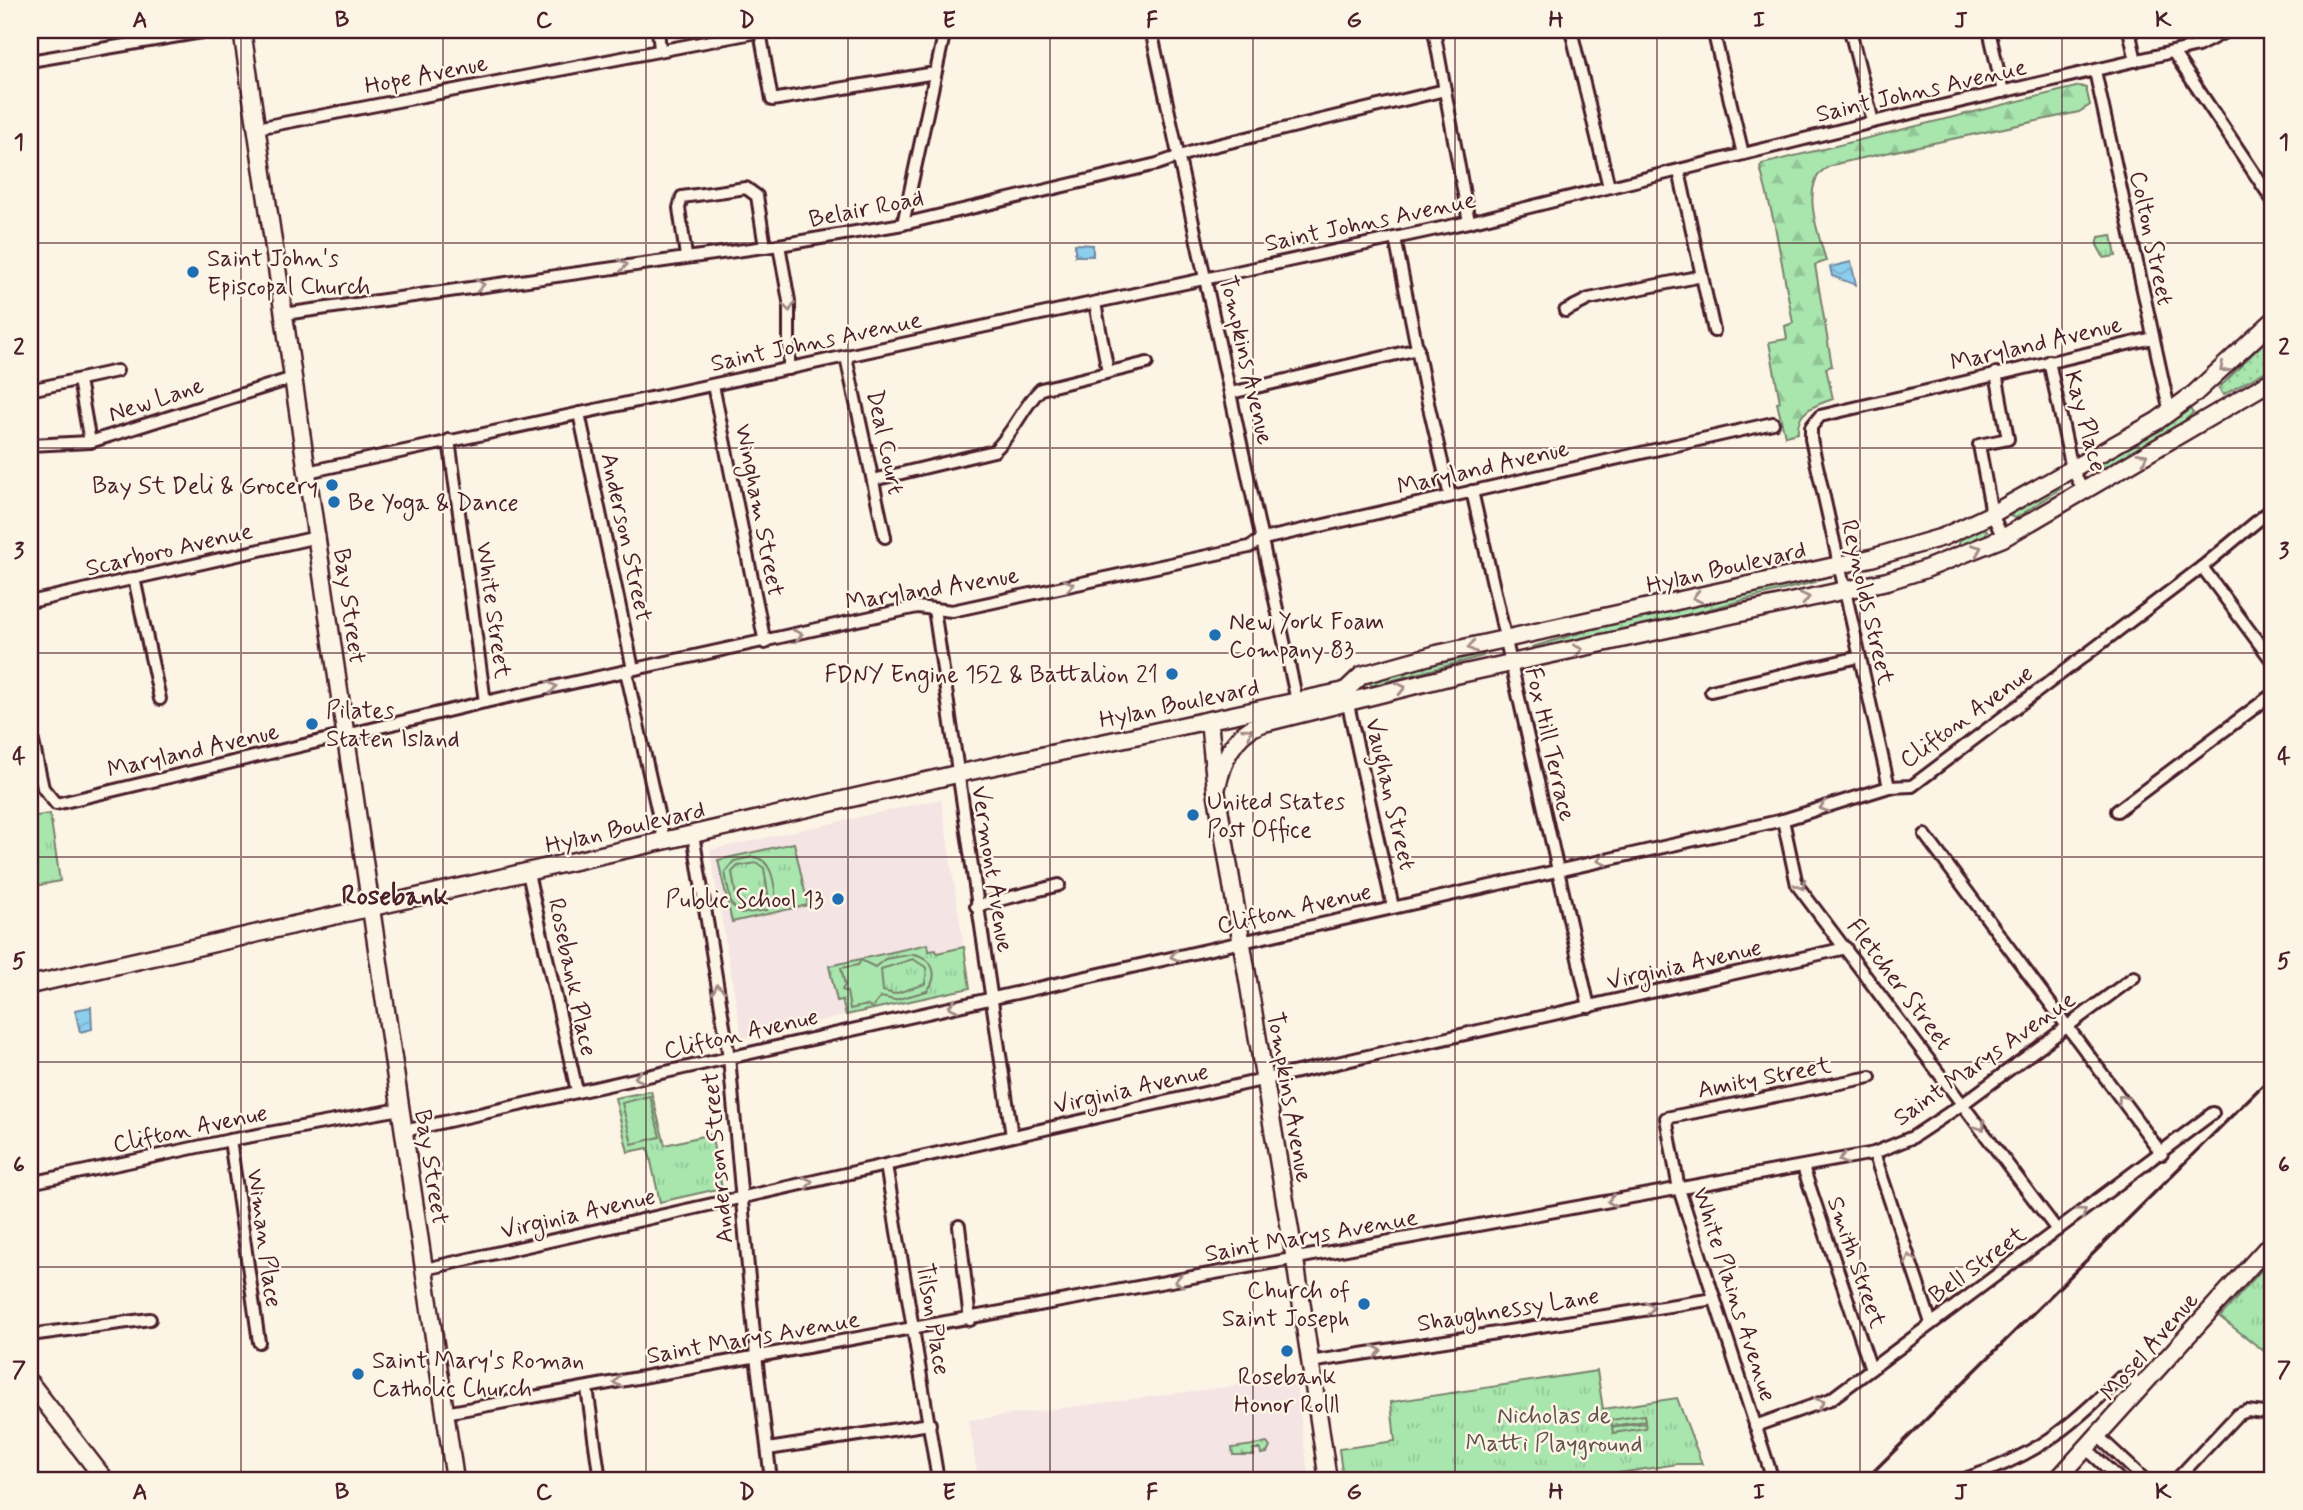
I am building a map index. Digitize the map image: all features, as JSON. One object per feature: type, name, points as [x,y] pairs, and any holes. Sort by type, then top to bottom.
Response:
[{"type":"main road","name":"Bay Street","points":[[242,30],[455,1480]]},
{"type":"main road","name":"Hylan Boulevard","points":[[1346,696],[1362,675],[1437,654],[1923,543],[1992,514],[2170,412],[2235,359],[2273,321]]},
{"type":"main road","name":"Hylan Boulevard","points":[[30,985],[957,774],[1297,701],[1346,696],[1721,619],[1923,570],[2003,538],[2273,380]]},
{"type":"main road","points":[[1216,790],[1223,761],[1234,743],[1247,731],[1260,724],[1315,712],[1346,696]]},
{"type":"main road","name":"Tompkins Avenue","points":[[1209,720],[1216,790],[1295,1260],[1328,1480]]},
{"type":"main road","name":"Mosel Avenue","points":[[2057,1480],[2088,1450],[2273,1241]]},
{"type":"main road","points":[[30,1383],[105,1480]]},
{"type":"street","points":[[30,61],[214,30]]},
{"type":"street","points":[[658,30],[660,48]]},
{"type":"street","points":[[903,224],[945,30]]},
{"type":"street","name":"Tompkins Avenue","points":[[1151,30],[1297,701]]},
{"type":"street","points":[[1434,30],[1469,222]]},
{"type":"street","points":[[1571,30],[1609,187]]},
{"type":"street","points":[[1713,30],[1743,155]]},
{"type":"street","points":[[1850,30],[1873,122]]},
{"type":"street","points":[[1989,30],[2003,92]]},
{"type":"street","points":[[2129,30],[2136,61]]},
{"type":"street","name":"Saint Johns Avenue","points":[[307,472],[1469,222],[1873,122],[2173,52],[2211,42],[2229,30]]},
{"type":"street","points":[[764,31],[772,100],[935,73]]},
{"type":"street","name":"Hope Avenue","points":[[257,128],[660,48],[764,31]]},
{"type":"street","points":[[2173,52],[2273,201]]},
{"type":"street","name":"Colton Street","points":[[2095,71],[2170,412]]},
{"type":"street","name":"Belair Road","points":[[284,314],[779,245],[903,224],[1445,90]]},
{"type":"street","points":[[1679,171],[1714,331]]},
{"type":"street","points":[[686,256],[679,208],[682,197],[746,188],[757,196],[765,247]]},
{"type":"street","points":[[1395,238],[1428,403],[1450,496]]},
{"type":"street","points":[[779,245],[790,313],[789,369]]},
{"type":"street","points":[[1565,311],[1590,299],[1702,276]]},
{"type":"street","points":[[1095,303],[1108,372]]},
{"type":"street","name":"Maryland Avenue","points":[[1811,426],[1820,416],[2153,338]]},
{"type":"street","points":[[1231,393],[1418,349]]},
{"type":"street","name":"Deal Court","points":[[846,357],[885,537]]},
{"type":"street","name":"Kay Place","points":[[2049,361],[2072,469],[2084,491]]},
{"type":"street","points":[[873,480],[994,451],[1005,441],[1031,398],[1041,388],[1147,363]]},
{"type":"street","points":[[30,390],[117,372]]},
{"type":"street","points":[[1996,373],[2008,439],[1979,445],[1992,514],[2003,538]]},
{"type":"street","name":"New Lane","points":[[30,446],[90,442],[293,378]]},
{"type":"street","points":[[79,380],[90,442]]},
{"type":"street","name":"Wingham Street","points":[[713,385],[765,643]]},
{"type":"street","name":"Anderson Street","points":[[579,413],[664,840]]},
{"type":"street","name":"Maryland Avenue","points":[[30,728],[43,788],[56,804],[485,702],[765,643],[917,607],[952,611],[1249,547],[1263,539],[1773,424]]},
{"type":"street","name":"Reynolds Street","points":[[1811,426],[1811,439],[1837,564],[1889,787]]},
{"type":"street","name":"White Street","points":[[449,440],[485,702]]},
{"type":"street","name":"Fox Hill Terrace","points":[[1472,491],[1589,1007]]},
{"type":"street","name":"Clifton Avenue","points":[[404,1131],[1783,820],[1889,787],[1912,786],[2202,567],[2273,508]]},
{"type":"street","name":"Scarboro Avenue","points":[[30,602],[317,537]]},
{"type":"street","points":[[2202,567],[2273,662]]},
{"type":"street","points":[[134,578],[160,699]]},
{"type":"street","name":"Vermont Avenue","points":[[934,609],[1012,1136]]},
{"type":"street","points":[[1712,691],[1859,657]]},
{"type":"street","points":[[2117,811],[2273,694]]},
{"type":"street","name":"Vaughan Street","points":[[1346,696],[1393,907]]},
{"type":"street","name":"Fletcher Street","points":[[1783,820],[1797,885],[1964,1103],[2057,1230]]},
{"type":"street","name":"Anderson Street","points":[[693,834],[729,1057],[756,1356],[771,1480]]},
{"type":"street","points":[[1925,835],[2162,1154]]},
{"type":"street","name":"Rosebank Place","points":[[528,873],[577,1091]]},
{"type":"street","points":[[976,906],[1059,886]]},
{"type":"street","name":"Virginia Avenue","points":[[425,1269],[1846,948]]},
{"type":"street","name":"Saint Marys Avenue","points":[[445,1413],[756,1356],[916,1330],[1874,1153],[1913,1137],[1964,1103],[2134,977]]},
{"type":"street","name":"Amity Street","points":[[1666,1118],[1870,1077]]},
{"type":"street","name":"Clifton Avenue","points":[[30,1183],[230,1140],[400,1109]]},
{"type":"street","name":"Bell Street","points":[[1755,1426],[1832,1399],[2162,1154],[2213,1113]]},
{"type":"street","name":"White Plains Avenue","points":[[1666,1118],[1679,1189],[1773,1480]]},
{"type":"street","name":"Wiman Place","points":[[230,1140],[259,1342]]},
{"type":"street","points":[[1874,1153],[1931,1324]]},
{"type":"street","name":"Tilson Place","points":[[886,1165],[916,1330],[938,1480]]},
{"type":"street","name":"Smith Street","points":[[1802,1167],[1871,1369]]},
{"type":"street","points":[[959,1226],[970,1320]]},
{"type":"street","name":"Shaughnessy Lane","points":[[1310,1362],[1714,1299]]},
{"type":"street","points":[[30,1335],[150,1320]]},
{"type":"street","points":[[1967,1478],[2007,1465],[2044,1444],[2075,1423],[2120,1378],[2128,1376],[2143,1388]]},
{"type":"street","points":[[587,1388],[600,1480]]},
{"type":"street","points":[[2176,1480],[2237,1415],[2247,1410],[2273,1414]]},
{"type":"street","points":[[768,1448],[930,1424]]},
{"type":"street","points":[[2099,1437],[2145,1480]]},
{"type":"street","points":[[2088,1450],[2120,1480]]},
{"type":"shaded area","name":"Public School 13","points":[[941,799],[970,988],[742,1038],[710,850]]},
{"type":"shaded area","points":[[1295,1378],[1309,1480],[978,1480],[969,1420]]},
{"type":"green space","points":[[2080,86],[2086,88],[2090,105],[2079,112],[1844,162],[1822,171],[1816,180],[1812,202],[1826,261],[1815,265],[1832,366],[1826,368],[1833,399],[1808,410],[1800,419],[1798,433],[1785,436],[1777,403],[1780,402],[1769,342],[1787,339],[1785,326],[1793,323],[1775,226],[1760,167],[1762,164]]},
{"type":"green space","points":[[2112,235],[2116,256],[2104,258],[2097,245],[2099,237]]},
{"type":"green space","points":[[2273,333],[2273,367],[2223,395],[2219,388]]},
{"type":"green space","points":[[2190,409],[2193,413],[2180,425],[2100,472],[2093,464]]},
{"type":"green space","points":[[2061,482],[2062,488],[2016,518],[2009,516],[2010,511]]},
{"type":"green space","points":[[1981,528],[1987,530],[1985,537],[1964,546],[1959,545],[1960,537]]},
{"type":"green space","points":[[1815,577],[1815,582],[1639,627],[1533,650],[1532,647],[1604,626]]},
{"type":"green space","points":[[1481,651],[1483,656],[1371,686],[1370,682]]},
{"type":"green space","points":[[50,814],[60,881],[30,887],[30,817]]},
{"type":"green space","points":[[794,843],[808,905],[732,922],[718,860]]},
{"type":"green space","points":[[759,858],[768,866],[776,898],[767,910],[741,914],[731,904],[725,872],[734,861]],"holes":[[[757,863],[764,868],[769,900],[764,905],[742,908],[737,902],[732,872],[738,866]]]},
{"type":"green space","points":[[928,944],[929,951],[936,950],[937,953],[964,947],[970,988],[846,1015],[842,1000],[837,1001],[829,966]]},
{"type":"green space","points":[[914,954],[921,956],[930,963],[934,973],[931,985],[927,991],[895,1000],[881,997],[872,1008],[867,1005],[850,1009],[847,992],[842,990],[845,985],[841,968],[858,965],[861,960],[875,967],[885,959]],"holes":[[[913,959],[927,968],[925,984],[894,994],[883,991],[881,969]]]},
{"type":"green space","points":[[651,1091],[665,1145],[711,1134],[722,1188],[660,1202],[648,1148],[628,1152],[615,1098]]},
{"type":"green space","points":[[650,1096],[660,1137],[632,1144],[622,1103]]},
{"type":"green space","points":[[2273,1257],[2273,1358],[2220,1317]]},
{"type":"green space","name":"Nicholas de Matti Playground","points":[[1597,1371],[1603,1409],[1677,1398],[1702,1464],[1677,1464],[1575,1480],[1343,1480],[1339,1449],[1395,1441],[1391,1402]]},
{"type":"green space","points":[[1644,1415],[1645,1421],[1612,1426],[1611,1420]]},
{"type":"green space","points":[[1645,1423],[1646,1428],[1613,1433],[1612,1427]]},
{"type":"green space","points":[[1267,1443],[1270,1447],[1267,1453],[1261,1454],[1260,1449],[1253,1449],[1254,1455],[1233,1455],[1232,1448]]},
{"type":"water","points":[[1075,244],[1093,245],[1093,256],[1075,256]]},
{"type":"water","points":[[1851,262],[1856,285],[1832,276],[1830,267]]},
{"type":"water","points":[[91,1007],[92,1029],[80,1032],[75,1010]]},
{"type":"railway","points":[[1865,1480],[2273,1075]]},
{"type":"place","name":"Saint John's Episcopal Church","points":[[193,272]]},
{"type":"place","name":"Bay St Deli & Grocery","points":[[332,485]]},
{"type":"place","name":"Be Yoga & Dance","points":[[334,502]]},
{"type":"place","name":"New York Foam Company 83","points":[[1215,635]]},
{"type":"place","name":"FDNY Engine 152 & Battalion 21","points":[[1172,674]]},
{"type":"place","name":"Pilates Staten Island","points":[[312,724]]},
{"type":"place","name":"United States Post Office","points":[[1193,815]]},
{"type":"place","name":"Public School 13","points":[[838,899]]},
{"type":"place","name":"Church of Saint Joseph","points":[[1364,1304]]},
{"type":"place","name":"Rosebank Honor Rolll","points":[[1287,1351]]},
{"type":"place","name":"Saint Mary's Roman Catholic Church","points":[[358,1374]]},
{"type":"district","name":"Rosebank","points":[[395,895]]}]
